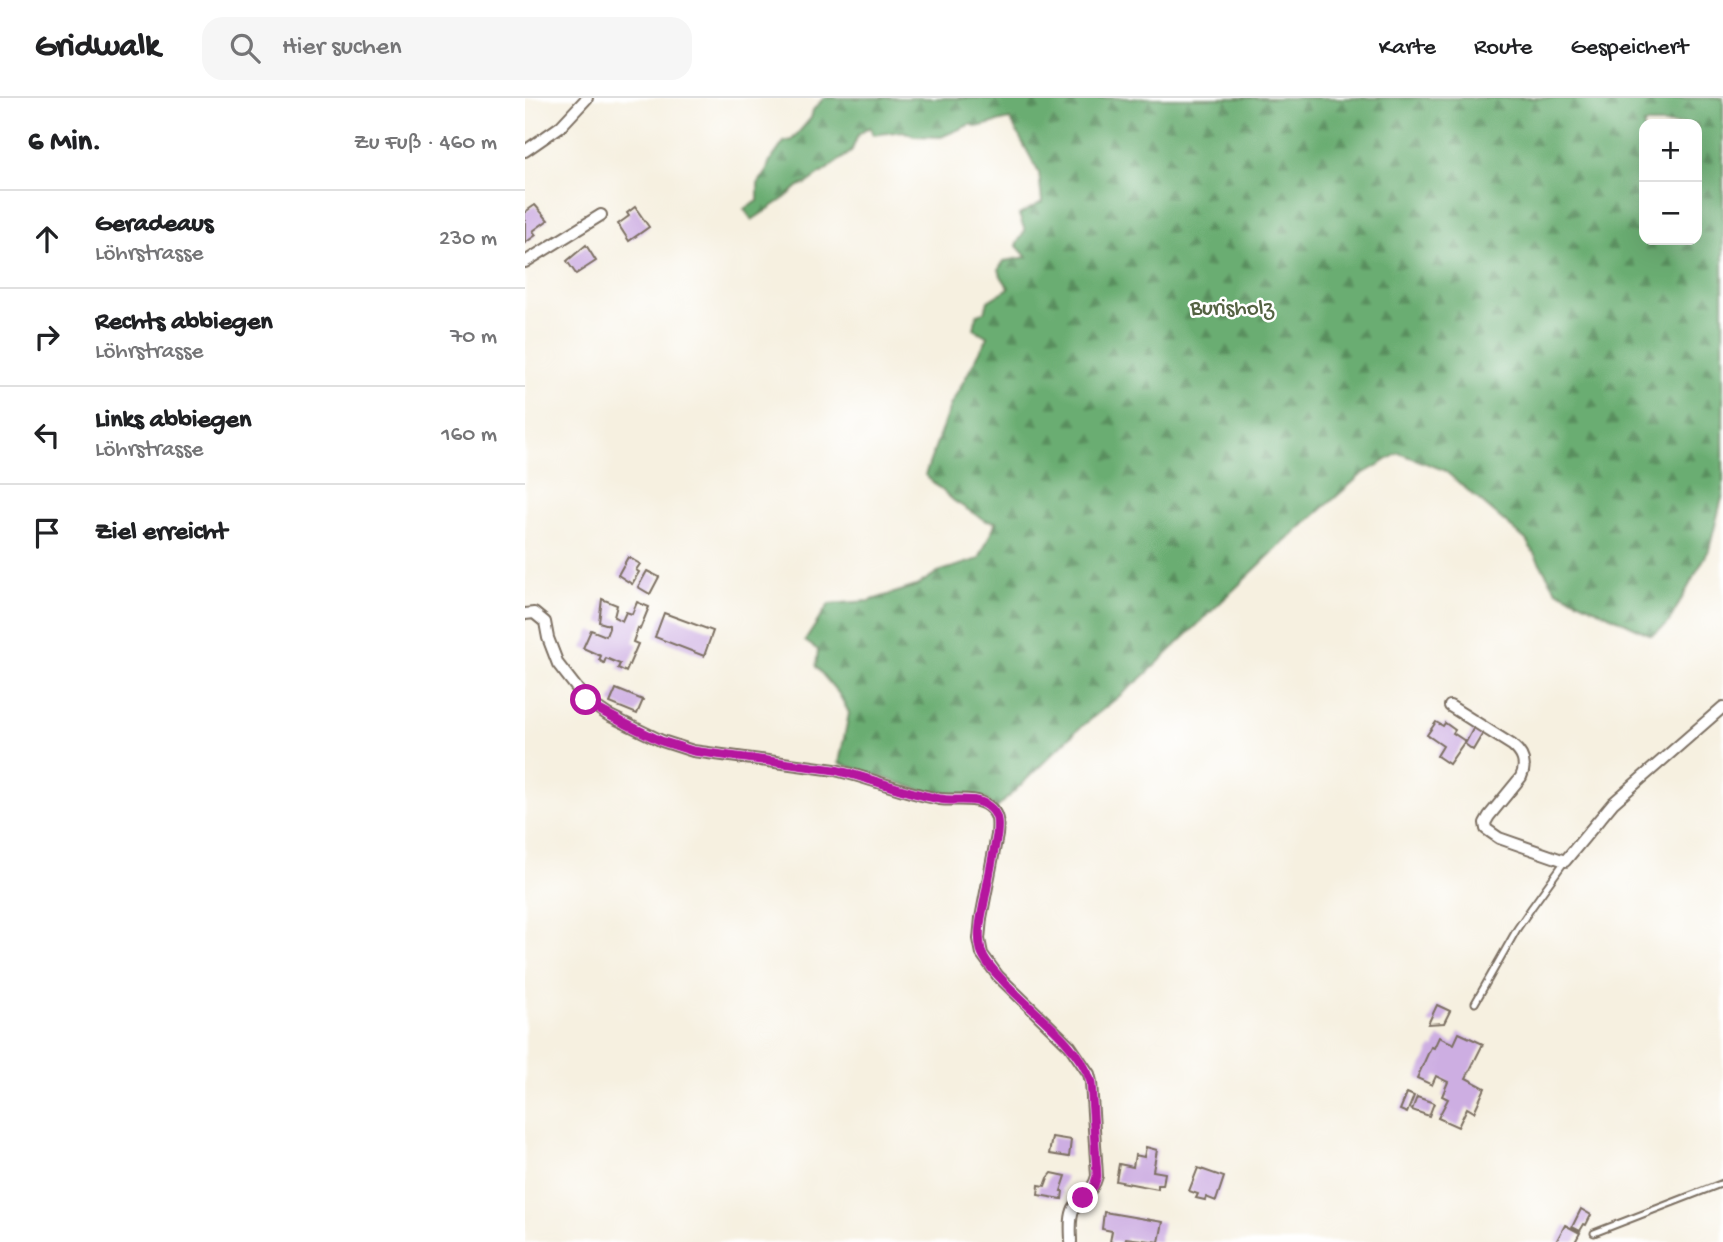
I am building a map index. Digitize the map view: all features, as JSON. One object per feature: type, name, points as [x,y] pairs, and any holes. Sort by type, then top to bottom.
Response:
[{"type":"street","points":[[525,151],[561,126],[587,98]]},
{"type":"street","points":[[525,262],[601,215]]},
{"type":"street","points":[[525,614],[534,613],[545,622],[558,664],[586,700],[608,715],[661,741],[693,751],[854,774],[917,795],[982,802],[995,812],[997,835],[979,932],[982,954],[998,976],[1070,1046],[1084,1065],[1091,1082],[1097,1176],[1092,1189],[1073,1211],[1071,1242]]},
{"type":"street","points":[[1450,706],[1512,745],[1520,752],[1524,761],[1521,777],[1489,816],[1485,823],[1486,829],[1499,838],[1565,861],[1613,803],[1723,707]]},
{"type":"lane","points":[[1475,1003],[1524,918],[1565,861]]},
{"type":"lane","points":[[1594,1233],[1723,1183]]},
{"type":"green space","name":"Burisholz","points":[[824,98],[1723,98],[1723,494],[1709,550],[1667,625],[1651,635],[1556,590],[1526,540],[1444,470],[1399,453],[1361,475],[1273,552],[1143,677],[1076,731],[996,809],[985,798],[948,799],[839,763],[849,713],[839,694],[816,667],[818,650],[805,641],[829,604],[869,601],[916,586],[938,572],[979,559],[996,522],[986,521],[954,501],[925,475],[950,406],[988,337],[974,329],[977,314],[985,312],[988,301],[1009,288],[999,269],[1004,261],[1027,257],[1016,245],[1025,231],[1019,215],[1042,202],[1039,173],[1010,119],[977,127],[971,124],[941,137],[914,136],[903,131],[873,135],[870,127],[858,135],[851,152],[752,220],[744,209],[758,201],[758,184],[769,163],[784,142],[792,140],[811,118],[813,110]]},
{"type":"building","points":[[535,205],[548,220],[533,231],[536,235],[525,243],[525,212]]},
{"type":"building","points":[[635,207],[649,227],[629,241],[618,224],[629,216],[627,213]]},
{"type":"building","points":[[586,245],[596,261],[576,274],[567,261]]},
{"type":"building","points":[[628,557],[640,564],[632,584],[618,575]]},
{"type":"building","points":[[647,571],[659,577],[650,594],[638,587]]},
{"type":"building","points":[[602,599],[617,605],[614,617],[622,621],[626,612],[632,614],[637,602],[649,607],[633,642],[638,644],[626,672],[618,668],[620,664],[606,658],[604,663],[599,660],[601,656],[583,648],[591,630],[606,636],[609,625],[599,622]]},
{"type":"building","points":[[664,613],[713,631],[704,656],[655,637]]},
{"type":"building","points":[[616,689],[643,700],[637,714],[610,703]]},
{"type":"building","points":[[1436,722],[1443,726],[1445,723],[1465,741],[1449,764],[1437,756],[1443,746],[1427,735]]},
{"type":"building","points":[[1474,727],[1483,733],[1473,750],[1465,744]]},
{"type":"building","points":[[1437,1005],[1450,1011],[1444,1023],[1428,1024]]},
{"type":"building","points":[[1459,1033],[1483,1044],[1466,1078],[1485,1088],[1474,1112],[1467,1108],[1458,1127],[1438,1118],[1448,1099],[1442,1096],[1448,1082],[1436,1076],[1432,1085],[1417,1078],[1431,1047],[1434,1048],[1439,1037],[1454,1044]]},
{"type":"building","points":[[1407,1093],[1414,1096],[1407,1113],[1400,1110]]},
{"type":"building","points":[[1417,1097],[1434,1103],[1429,1116],[1412,1110]]},
{"type":"building","points":[[1052,1137],[1071,1140],[1069,1157],[1049,1154]]},
{"type":"building","points":[[1146,1147],[1157,1150],[1153,1171],[1165,1173],[1163,1185],[1158,1185],[1158,1189],[1116,1181],[1119,1164],[1133,1167],[1135,1155],[1144,1157]]},
{"type":"building","points":[[1198,1168],[1224,1177],[1216,1201],[1206,1197],[1205,1200],[1196,1198],[1198,1194],[1189,1191]]},
{"type":"building","points":[[1052,1173],[1066,1176],[1061,1191],[1062,1199],[1038,1195],[1039,1185],[1045,1186]]},
{"type":"building","points":[[1581,1209],[1591,1215],[1580,1231],[1572,1227]]},
{"type":"building","points":[[1104,1212],[1163,1222],[1159,1242],[1126,1238],[1125,1242],[1110,1242],[1112,1231],[1102,1229]]},
{"type":"building","points":[[1565,1225],[1580,1233],[1575,1242],[1556,1242]]},
{"type":"route","points":[[586,700],[608,715],[661,741],[693,751],[835,770],[917,795],[982,802],[995,812],[998,817],[997,835],[981,918],[980,947],[998,976],[1070,1046],[1089,1074],[1097,1176],[1094,1186],[1083,1198]]}]
